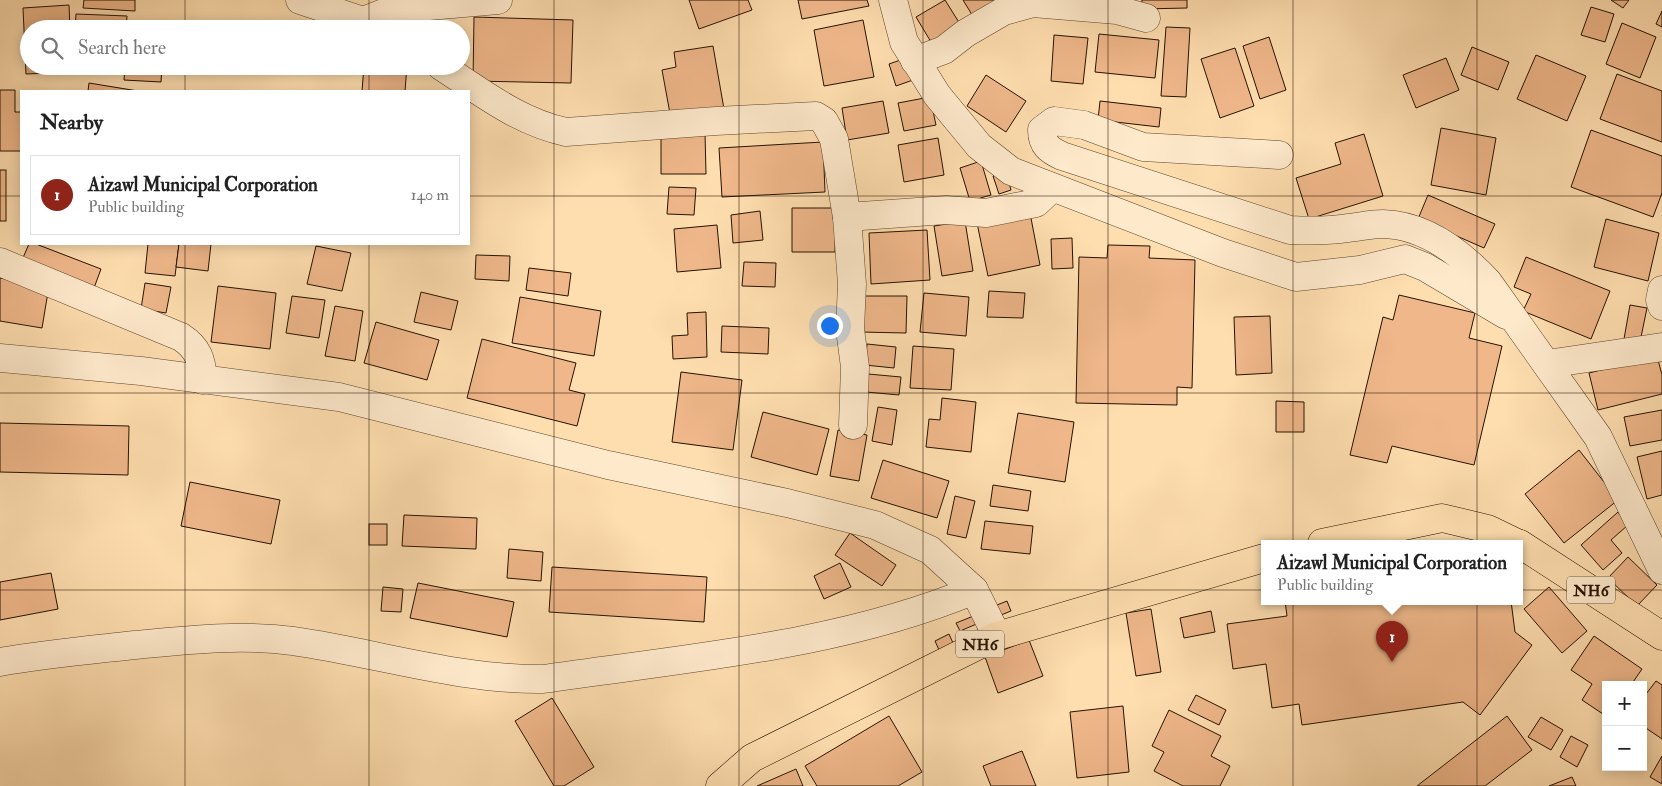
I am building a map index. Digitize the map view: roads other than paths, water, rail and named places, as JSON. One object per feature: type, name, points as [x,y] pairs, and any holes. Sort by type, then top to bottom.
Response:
[{"type":"highway","name":"NH6","points":[[1336,540],[1442,518],[1488,529],[1510,540]]},
{"type":"highway","name":"NH6","points":[[1523,547],[1662,636]]},
{"type":"highway","name":"NH6","points":[[720,786],[752,758],[997,636],[1261,559]]},
{"type":"street","points":[[300,0],[356,20]]},
{"type":"street","points":[[378,20],[394,9],[498,0]]},
{"type":"street","points":[[892,0],[904,42],[937,95],[979,146],[1011,171],[1223,253],[1296,277],[1360,270],[1405,259],[1441,276],[1516,321]]},
{"type":"street","points":[[916,61],[944,50],[966,33],[1004,11],[1033,3],[1117,10],[1146,18]]},
{"type":"street","points":[[455,75],[523,118],[545,128],[566,132],[716,120],[816,116],[824,121],[834,139],[847,217],[852,284],[850,329],[855,367],[853,426]]},
{"type":"street","points":[[1279,155],[1143,148],[1084,125],[1054,121],[1042,130],[1045,145],[1050,151],[1062,156],[1290,230],[1316,232],[1381,224],[1418,232],[1444,242],[1467,260],[1488,282],[1598,437],[1662,570]]},
{"type":"street","points":[[847,217],[946,210],[986,213],[1036,203],[1052,188]]},
{"type":"street","points":[[0,262],[190,343],[200,356],[203,380]]},
{"type":"street","points":[[1662,290],[1660,300],[1662,306]]},
{"type":"street","points":[[1547,364],[1662,347]]},
{"type":"street","points":[[0,358],[339,397],[608,465],[787,503],[875,525],[930,550],[974,590],[997,636]]},
{"type":"street","points":[[0,662],[35,655],[212,638],[258,638],[294,641],[459,672],[516,679],[544,679],[787,642],[865,626],[940,604],[974,590]]},
{"type":"place","name":"Aizawl Municipal Corporation","points":[[1392,662]]}]
